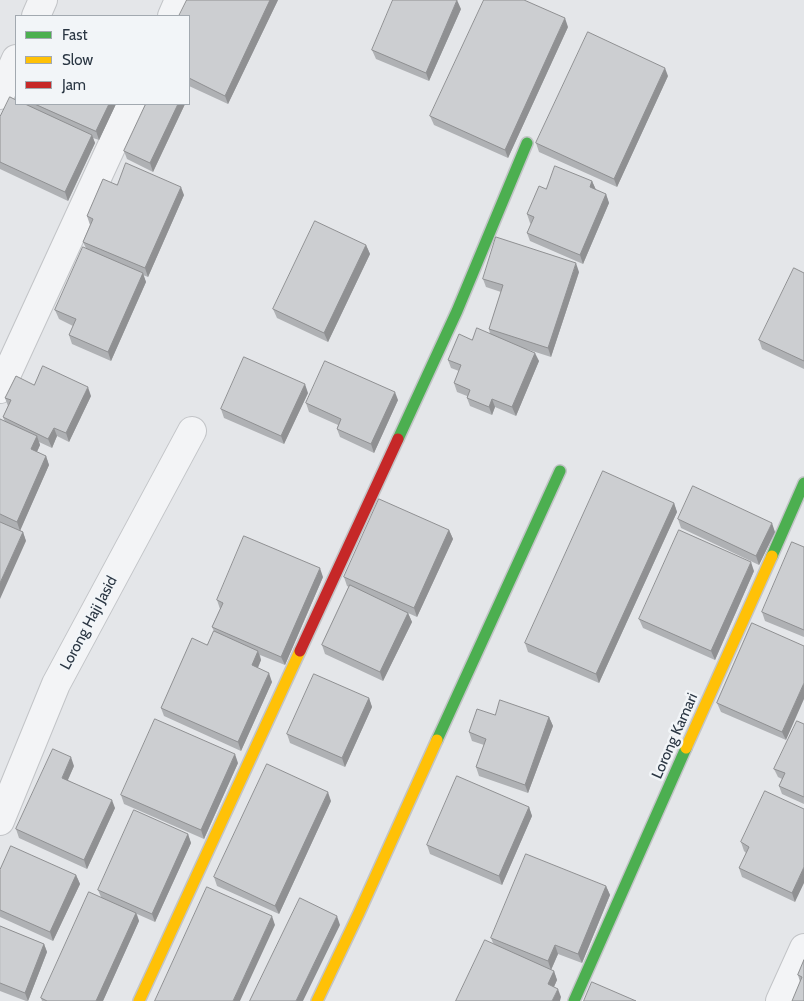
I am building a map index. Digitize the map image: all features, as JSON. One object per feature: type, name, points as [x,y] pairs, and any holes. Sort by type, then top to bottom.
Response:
[{"type":"street","points":[[36,15],[43,0]]},
{"type":"street","points":[[172,15],[179,0]]},
{"type":"street","points":[[0,95],[15,61]]},
{"type":"street","points":[[0,388],[131,105]]},
{"type":"street","points":[[138,1001],[457,311],[527,143]]},
{"type":"street","name":"Lorong Haji Jasid","points":[[0,821],[56,684],[192,432]]},
{"type":"street","points":[[317,1001],[359,913],[560,471]]},
{"type":"street","name":"Lorong Kamari","points":[[574,1001],[804,483]]},
{"type":"street","points":[[780,1001],[804,948]]},
{"type":"building","points":[[187,0],[270,0],[225,96],[190,78],[190,15],[180,15]]},
{"type":"building","points":[[393,0],[457,0],[426,73],[372,50]]},
{"type":"building","points":[[484,0],[524,0],[565,18],[505,150],[430,116]]},
{"type":"building","points":[[588,32],[665,68],[614,179],[536,143]]},
{"type":"building","points":[[10,97],[15,100],[15,105],[27,105],[92,135],[65,192],[0,162],[0,117]]},
{"type":"building","points":[[37,105],[109,105],[96,131]]},
{"type":"building","points":[[146,105],[178,105],[150,163],[124,151]]},
{"type":"building","points":[[126,163],[181,187],[145,268],[83,242],[93,219],[87,216],[103,179],[117,185]]},
{"type":"building","points":[[555,166],[592,181],[590,187],[606,194],[580,255],[527,233],[534,217],[527,214],[539,186],[546,189]]},
{"type":"building","points":[[315,221],[366,245],[324,333],[273,309]]},
{"type":"building","points":[[496,237],[576,263],[548,348],[489,329],[503,285],[483,279]]},
{"type":"building","points":[[83,247],[143,273],[108,352],[69,335],[76,319],[55,310]]},
{"type":"building","points":[[794,268],[804,273],[804,361],[759,340]]},
{"type":"building","points":[[477,328],[535,353],[512,407],[492,399],[489,407],[467,398],[470,390],[454,383],[461,365],[448,360],[459,334],[472,340]]},
{"type":"building","points":[[244,357],[305,384],[281,436],[221,409]]},
{"type":"building","points":[[325,361],[395,392],[371,444],[337,429],[341,419],[306,403]]},
{"type":"building","points":[[43,366],[88,387],[66,433],[54,428],[48,439],[3,417],[11,400],[5,398],[16,376],[34,385]]},
{"type":"building","points":[[0,419],[37,436],[31,449],[46,456],[17,522],[0,514]]},
{"type":"building","points":[[603,471],[674,503],[596,674],[525,643]]},
{"type":"building","points":[[693,486],[772,523],[756,556],[678,519]]},
{"type":"building","points":[[379,499],[449,530],[414,608],[344,577]]},
{"type":"building","points":[[0,522],[23,532],[0,583]]},
{"type":"building","points":[[679,530],[751,562],[711,651],[639,619]]},
{"type":"building","points":[[244,536],[320,568],[281,657],[212,627],[223,603],[217,600]]},
{"type":"building","points":[[792,542],[804,547],[804,630],[762,612]]},
{"type":"building","points":[[350,585],[408,613],[380,672],[322,645]]},
{"type":"building","points":[[752,623],[804,646],[804,683],[782,732],[717,703]]},
{"type":"building","points":[[214,631],[258,651],[252,665],[269,673],[238,742],[161,708],[192,638],[207,645]]},
{"type":"building","points":[[314,674],[369,698],[342,758],[287,734]]},
{"type":"building","points":[[500,700],[549,717],[525,785],[476,767],[486,739],[469,732],[477,709],[495,715]]},
{"type":"building","points":[[155,719],[235,754],[201,830],[121,795]]},
{"type":"building","points":[[797,721],[804,724],[804,797],[779,786],[785,773],[774,769]]},
{"type":"building","points":[[53,749],[71,757],[62,778],[112,800],[84,860],[16,829]]},
{"type":"building","points":[[267,764],[328,792],[275,906],[214,877]]},
{"type":"building","points":[[457,776],[529,807],[499,876],[427,845]]},
{"type":"building","points":[[765,791],[804,809],[804,867],[792,893],[739,868],[749,847],[741,842]]},
{"type":"building","points":[[134,810],[188,834],[152,914],[98,890]]},
{"type":"building","points":[[11,846],[76,875],[50,932],[0,910],[0,870]]},
{"type":"building","points":[[526,854],[606,886],[578,954],[555,945],[548,961],[491,938]]},
{"type":"building","points":[[207,887],[272,916],[233,1001],[155,1001]]},
{"type":"building","points":[[89,892],[136,913],[96,1001],[47,1001],[41,998]]},
{"type":"building","points":[[300,898],[337,916],[296,1001],[250,1001]]},
{"type":"building","points":[[0,926],[44,944],[25,993],[0,983]]},
{"type":"building","points":[[485,940],[554,971],[548,984],[558,989],[552,1001],[456,1001]]},
{"type":"building","points":[[804,960],[804,1001],[792,1001],[802,977],[798,975]]},
{"type":"building","points":[[592,982],[636,1001],[584,1001]]},
{"type":"traffic: fast","points":[[398,439],[457,311],[527,143]]},
{"type":"traffic: fast","points":[[437,740],[560,471]]},
{"type":"traffic: fast","points":[[772,556],[804,483]]},
{"type":"traffic: fast","points":[[574,1001],[686,748]]},
{"type":"traffic: slow","points":[[686,748],[772,556]]},
{"type":"traffic: slow","points":[[139,1001],[300,651]]},
{"type":"traffic: slow","points":[[317,1001],[437,740]]},
{"type":"traffic: jam","points":[[300,651],[398,439]]}]
